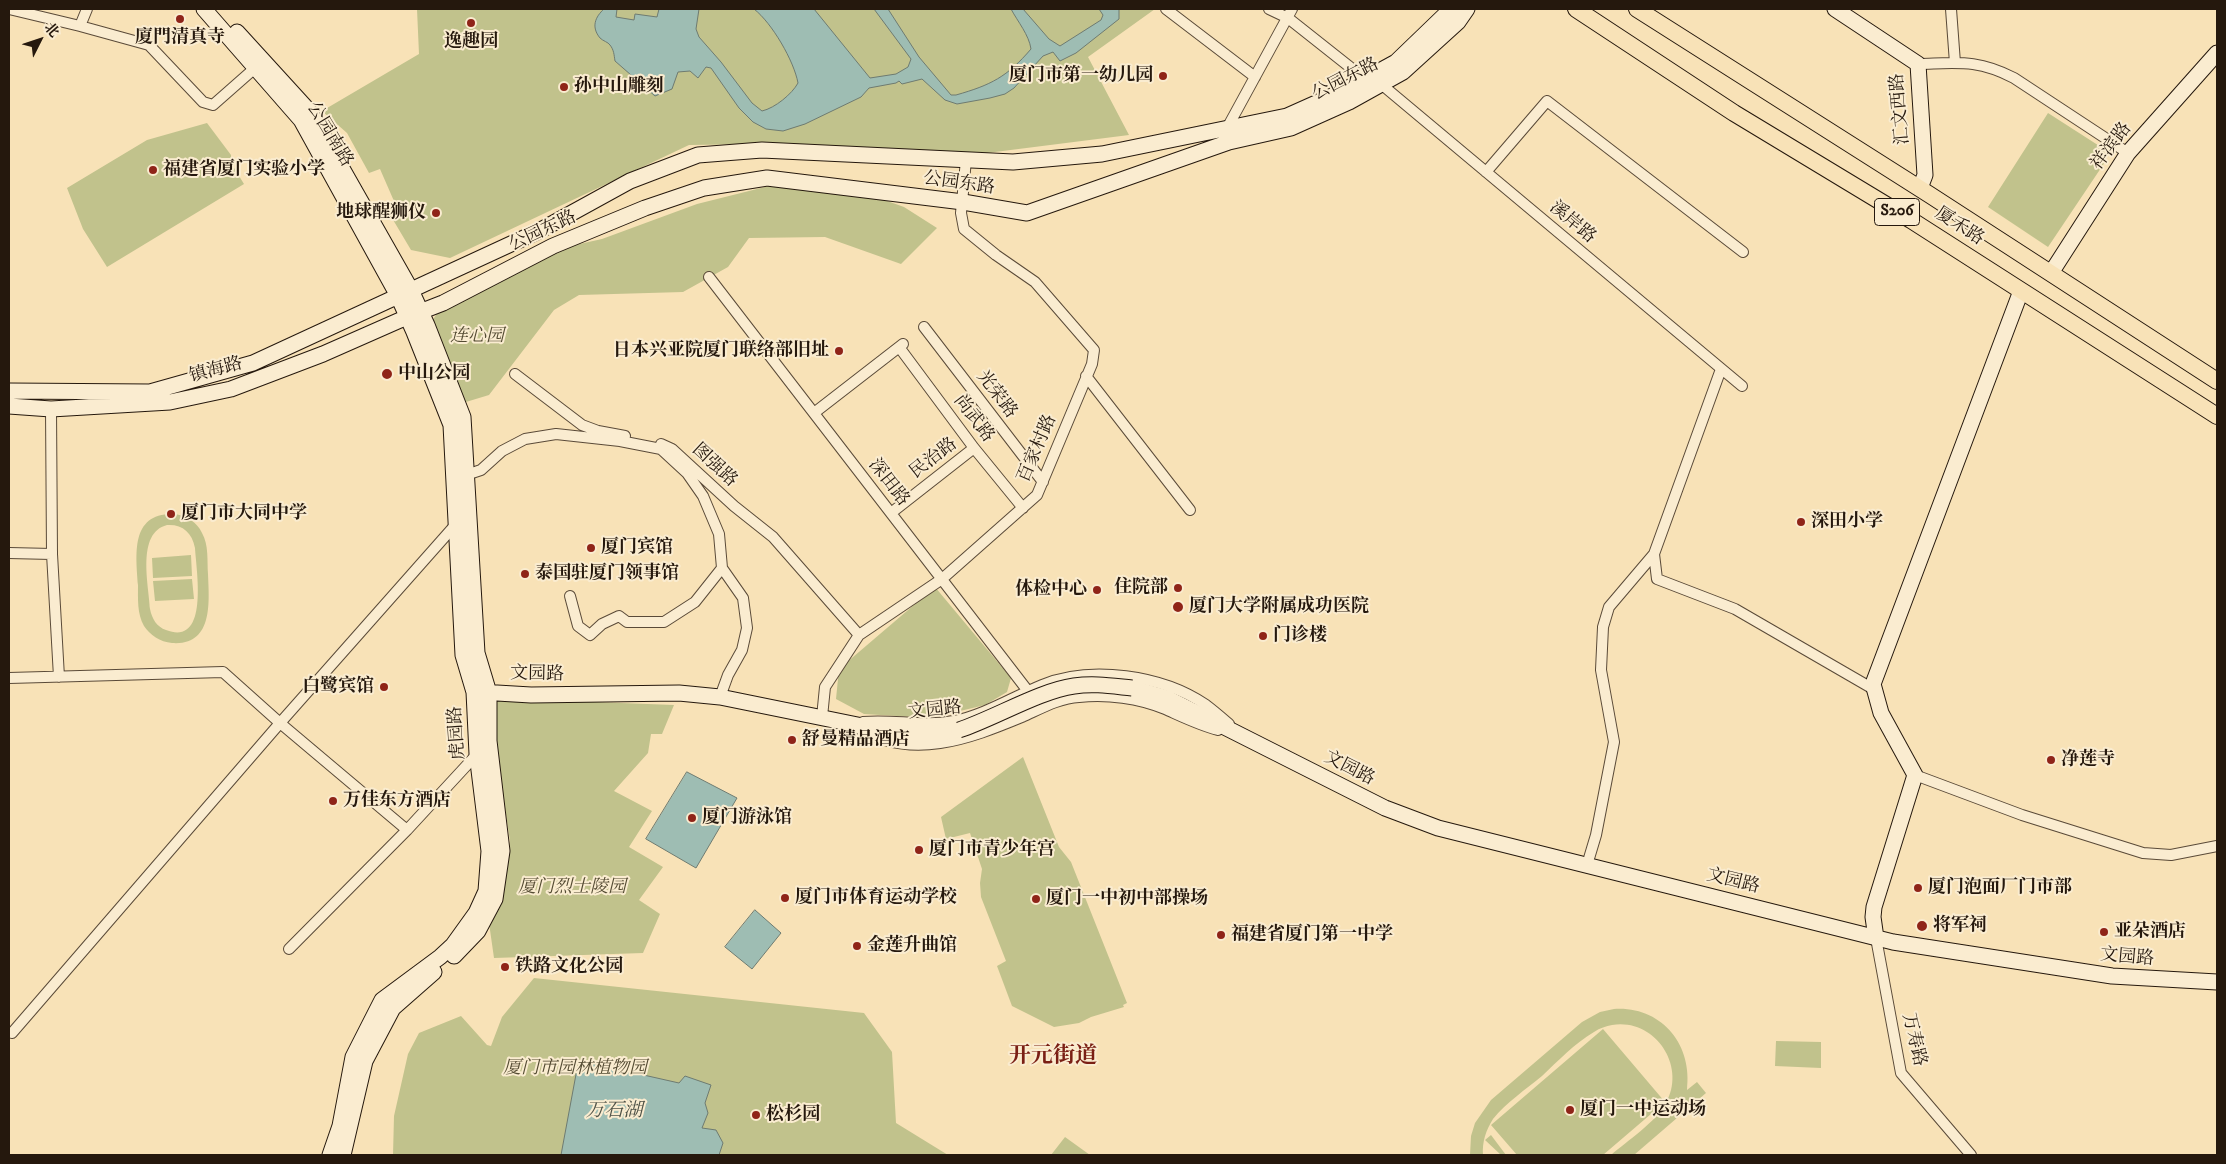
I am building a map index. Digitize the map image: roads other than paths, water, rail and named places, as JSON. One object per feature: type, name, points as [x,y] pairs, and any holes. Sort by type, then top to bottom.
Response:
[{"type":"main road","name":"公园南路","points":[[204,9],[301,120],[405,293]]},
{"type":"main road","name":"公园南路","points":[[216,9],[310,112],[405,293]]},
{"type":"main road","name":"公园东路","points":[[405,293],[539,231],[630,181],[698,156],[762,150],[1013,162],[1102,154],[1287,116],[1343,91],[1396,62],[1452,9]]},
{"type":"main road","name":"公园东路","points":[[414,314],[443,303],[554,246],[645,208],[704,188],[767,178],[963,202],[1027,213],[1229,142],[1291,128],[1349,102],[1403,72],[1458,22],[1467,9]]},
{"type":"main road","name":"厦禾路","points":[[1576,9],[1734,113],[1911,220],[2217,416]]},
{"type":"main road","name":"厦禾路","points":[[1637,9],[1920,188],[2217,381]]},
{"type":"main road","name":"汇文西路","points":[[1835,9],[1918,64],[1925,175],[1920,188]]},
{"type":"main road","name":"祥滨路","points":[[2051,273],[2128,153],[2217,53]]},
{"type":"main road","points":[[1876,938],[1873,916],[1874,906],[1915,775],[1881,713],[1873,684],[2021,291]]},
{"type":"main road","name":"虎园路","points":[[343,1155],[365,1062],[392,1008],[454,956],[478,931],[495,899],[502,851],[489,741],[489,693],[477,653],[463,417],[405,293]]},
{"type":"main road","name":"镇海路","points":[[9,391],[150,392],[253,363],[405,293]]},
{"type":"main road","name":"虎园路","points":[[330,1155],[340,1126],[353,1057],[382,1000],[440,958],[453,945],[476,913],[486,891],[489,851],[478,754],[474,692],[463,656],[451,425],[414,314]]},
{"type":"main road","name":"镇海路","points":[[9,406],[50,409],[170,402],[231,389],[323,354],[414,314]]},
{"type":"main road","name":"文园路","points":[[474,692],[531,695],[679,693],[720,697],[897,733],[929,734],[959,730],[1048,693],[1073,686],[1100,684],[1132,688],[1167,698],[1385,808],[1438,828],[1876,938],[2112,976],[2217,982]]},
{"type":"street","points":[[9,9],[149,45],[202,102],[213,105],[255,68]]},
{"type":"street","points":[[80,26],[87,9]]},
{"type":"street","points":[[1166,9],[1255,77]]},
{"type":"street","points":[[1269,9],[1290,14],[1365,79]]},
{"type":"street","points":[[1951,9],[1955,63]]},
{"type":"street","points":[[1226,130],[1290,14]]},
{"type":"street","points":[[1918,64],[1979,64],[1996,69],[2014,78],[2128,153]]},
{"type":"street","name":"溪岸路","points":[[1381,84],[1742,386]]},
{"type":"street","points":[[1486,172],[1547,101],[1743,252]]},
{"type":"street","name":"百家村路","points":[[822,717],[825,686],[859,635],[942,579],[1037,495],[1092,364],[1094,350],[1035,282],[996,255],[964,229],[961,213],[966,160]]},
{"type":"street","name":"深田路","points":[[709,278],[1041,708]]},
{"type":"street","name":"光荣路","points":[[924,327],[1043,482]]},
{"type":"street","name":"尚武路","points":[[814,414],[902,345],[974,448],[1023,508]]},
{"type":"street","points":[[1588,865],[1596,835],[1614,742],[1601,670],[1603,627],[1609,607],[1654,554],[1721,369]]},
{"type":"street","name":"图强路","points":[[514,374],[582,425],[598,431],[656,442],[672,449],[734,506],[773,538],[859,635]]},
{"type":"street","points":[[1086,376],[1190,510]]},
{"type":"street","points":[[50,409],[52,554],[59,677]]},
{"type":"street","points":[[466,475],[481,470],[502,451],[525,439],[556,434],[620,441],[661,449],[687,473],[703,496],[719,534],[722,568],[743,598],[747,628],[742,650],[728,675],[720,697]]},
{"type":"street","name":"民治路","points":[[891,513],[974,448]]},
{"type":"street","points":[[12,1033],[280,723],[469,509]]},
{"type":"street","points":[[9,553],[52,554]]},
{"type":"street","points":[[1654,554],[1657,579],[1735,609],[1875,690]]},
{"type":"street","points":[[570,596],[578,626],[590,635],[602,624],[619,616],[627,622],[664,622],[695,602],[722,568]]},
{"type":"street","points":[[9,678],[223,672],[280,723],[407,830]]},
{"type":"street","points":[[850,724],[879,720],[929,725],[955,721],[1028,691],[1072,676],[1102,673],[1135,678],[1172,688],[1205,704],[1244,736]]},
{"type":"street","points":[[850,724],[875,738],[896,743],[930,744],[961,740],[984,733],[1041,708],[1076,697],[1100,695],[1130,699],[1164,708],[1195,724],[1244,736]]},
{"type":"street","points":[[289,949],[407,830],[489,741]]},
{"type":"street","points":[[1915,775],[2022,814],[2143,854],[2171,855],[2217,846]]},
{"type":"street","name":"万寿路","points":[[1876,938],[1902,1073],[1971,1155]]},
{"type":"water","points":[[604,9],[617,9],[616,17],[634,20],[635,14],[657,17],[659,9],[699,9],[696,29],[699,37],[721,62],[752,103],[762,111],[783,100],[798,83],[792,64],[781,43],[768,23],[754,9],[814,9],[870,78],[896,74],[908,67],[911,59],[874,9],[888,9],[919,57],[951,95],[979,88],[998,79],[1014,67],[1031,49],[1026,34],[1011,9],[1023,9],[1049,39],[1060,46],[1101,20],[1103,15],[1099,9],[1119,9],[1119,19],[1076,53],[1060,61],[1053,52],[1043,56],[1014,88],[1005,94],[957,104],[945,100],[922,79],[902,84],[899,81],[869,88],[861,97],[805,124],[783,131],[766,129],[753,122],[739,108],[711,68],[706,67],[698,78],[690,71],[678,72],[672,89],[655,96],[615,61],[611,47],[597,34],[595,22],[598,15]]},
{"type":"water","name":"厦门游泳馆","points":[[687,772],[737,798],[696,868],[646,839]]},
{"type":"water","points":[[755,910],[781,933],[752,969],[725,947]]},
{"type":"water","name":"万石湖","points":[[586,1062],[679,1083],[685,1076],[711,1085],[705,1103],[708,1113],[702,1128],[716,1130],[723,1143],[719,1155],[561,1155],[577,1069]]},
{"type":"place","name":"廈門清真寺","points":[[180,19]]},
{"type":"place","name":"逸趣园","points":[[471,23]]},
{"type":"place","name":"厦门市第一幼儿园","points":[[1163,76]]},
{"type":"place","name":"孙中山雕刻","points":[[564,87]]},
{"type":"place","name":"福建省厦门实验小学","points":[[153,170]]},
{"type":"place","name":"地球醒狮仪","points":[[436,213]]},
{"type":"place","name":"日本兴亚院厦门联络部旧址","points":[[839,351]]},
{"type":"place","name":"中山公园","points":[[387,374]]},
{"type":"place","name":"厦门市大同中学","points":[[171,514]]},
{"type":"place","name":"深田小学","points":[[1801,522]]},
{"type":"place","name":"厦门宾馆","points":[[591,548]]},
{"type":"place","name":"泰国驻厦门领事馆","points":[[525,574]]},
{"type":"place","name":"住院部","points":[[1178,588]]},
{"type":"place","name":"体检中心","points":[[1097,590]]},
{"type":"place","name":"厦门大学附属成功医院","points":[[1178,607]]},
{"type":"place","name":"门诊楼","points":[[1263,636]]},
{"type":"place","name":"白鹭宾馆","points":[[384,687]]},
{"type":"place","name":"舒曼精品酒店","points":[[792,740]]},
{"type":"place","name":"净莲寺","points":[[2051,760]]},
{"type":"place","name":"万佳东方酒店","points":[[333,801]]},
{"type":"place","name":"厦门游泳馆","points":[[692,818]]},
{"type":"place","name":"厦门市青少年宫","points":[[919,850]]},
{"type":"place","name":"厦门泡面厂门市部","points":[[1918,888]]},
{"type":"place","name":"厦门市体育运动学校","points":[[785,898]]},
{"type":"place","name":"厦门一中初中部操场","points":[[1036,899]]},
{"type":"place","name":"将军祠","points":[[1922,926]]},
{"type":"place","name":"亚朵酒店","points":[[2104,932]]},
{"type":"place","name":"福建省厦门第一中学","points":[[1221,935]]},
{"type":"place","name":"金莲升曲馆","points":[[857,946]]},
{"type":"place","name":"铁路文化公园","points":[[505,967]]},
{"type":"place","name":"厦门一中运动场","points":[[1570,1110]]},
{"type":"place","name":"松杉园","points":[[756,1115]]},
{"type":"district","name":"开元街道","points":[[1053,1057]]},
{"type":"park label","name":"连心园","points":[[477,337]]},
{"type":"park label","name":"厦门烈士陵园","points":[[572,888]]},
{"type":"park label","name":"厦门市园林植物园","points":[[575,1069]]}]
